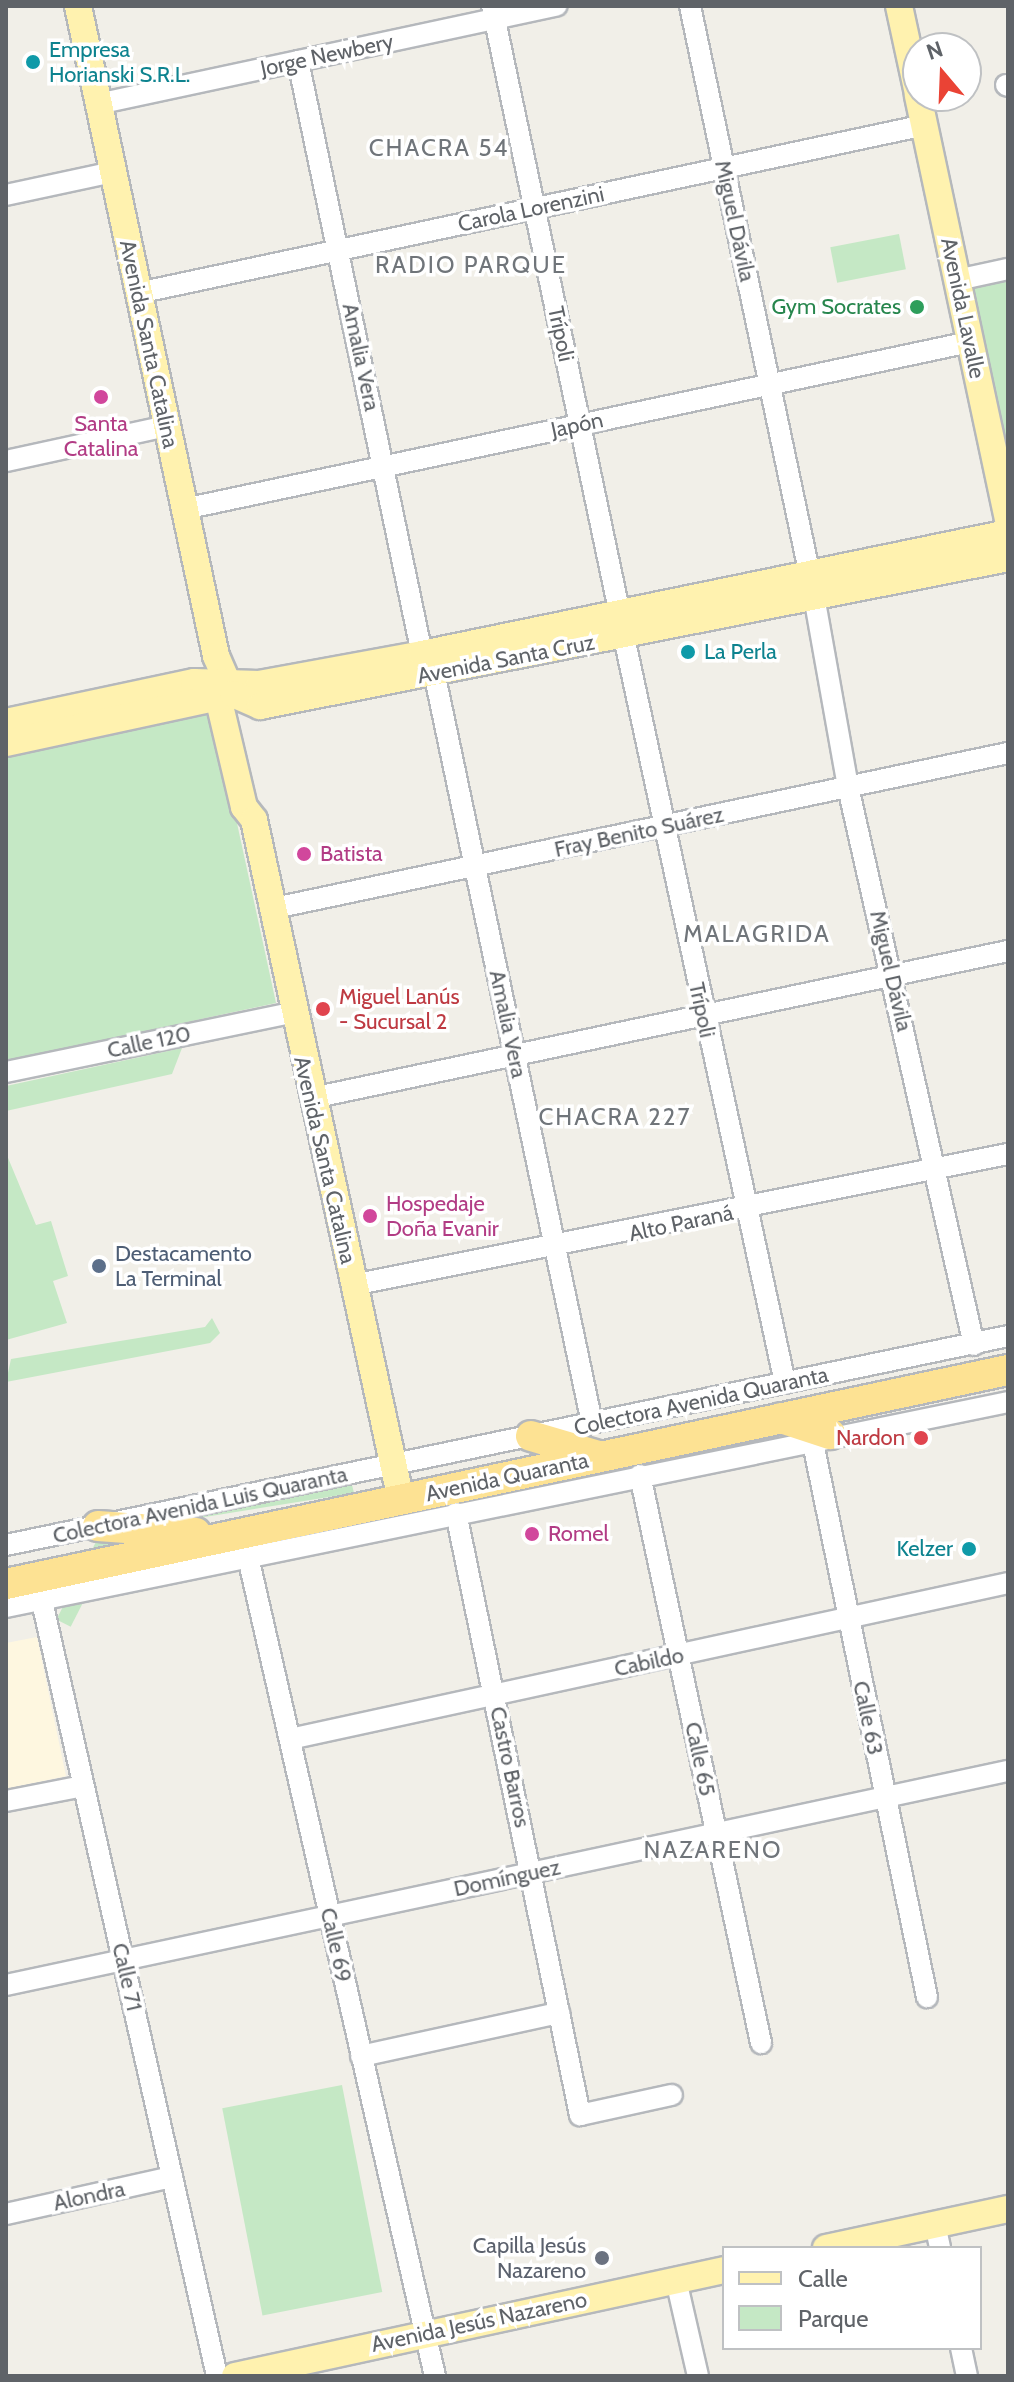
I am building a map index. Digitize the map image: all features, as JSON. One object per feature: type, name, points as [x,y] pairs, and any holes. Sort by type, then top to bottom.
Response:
[{"type":"highway","name":"Avenida Quaranta","points":[[6,1584],[39,1588],[404,1512],[600,1456],[1008,1370]]},
{"type":"highway","points":[[779,1418],[821,1436]]},
{"type":"highway","points":[[531,1436],[600,1456]]},
{"type":"highway","points":[[98,1526],[239,1546]]},
{"type":"main road","name":"Avenida Santa Catalina","points":[[78,6],[224,691],[244,807],[254,820],[292,1013],[404,1512]]},
{"type":"main road","name":"Avenida Lavalle","points":[[899,6],[905,32]]},
{"type":"main road","name":"Avenida Lavalle","points":[[922,112],[1008,520]]},
{"type":"main road","name":"Avenida Santa Cruz","points":[[6,743],[259,684],[428,663],[622,626],[812,586],[1008,533]]},
{"type":"main road","name":"Avenida Santa Cruz","points":[[812,586],[1008,558]]},
{"type":"main road","name":"Avenida Santa Cruz","points":[[6,722],[224,691]]},
{"type":"main road","points":[[845,2246],[938,2236],[1008,2209]]},
{"type":"main road","name":"Avenida Jesús Nazareno","points":[[242,2375],[722,2270]]},
{"type":"street","name":"Jorge Newbery","points":[[98,104],[298,61],[493,12],[557,6]]},
{"type":"street","name":"Miguel Dávila","points":[[690,6],[812,586],[848,787],[937,1169],[974,1345]]},
{"type":"street","name":"Trípoli","points":[[493,12],[744,1210],[785,1383]]},
{"type":"street","name":"Amalia Vera","points":[[298,61],[384,466],[475,866],[592,1423]]},
{"type":"street","name":"Carola Lorenzini","points":[[138,293],[925,125]]},
{"type":"street","points":[[6,195],[113,172]]},
{"type":"street","points":[[957,280],[1008,269]]},
{"type":"street","name":"Japón","points":[[184,509],[970,342]]},
{"type":"street","points":[[6,461],[166,426]]},
{"type":"street","name":"Fray Benito Suárez","points":[[270,909],[1008,753]]},
{"type":"street","points":[[312,1098],[1008,951]]},
{"type":"street","name":"Calle 120","points":[[6,1072],[292,1013]]},
{"type":"street","name":"Alto Paraná","points":[[353,1285],[556,1250],[1008,1154]]},
{"type":"street","name":"Colectora Avenida Quaranta","points":[[393,1464],[1008,1336]]},
{"type":"street","points":[[404,1512],[456,1513],[821,1436],[1008,1402]]},
{"type":"street","name":"Calle 63","points":[[821,1436],[847,1617],[927,1997]]},
{"type":"street","name":"Colectora Avenida Luis Quaranta","points":[[6,1545],[393,1464]]},
{"type":"street","name":"Calle 65","points":[[640,1475],[761,2043]]},
{"type":"street","name":"Castro Barros","points":[[456,1513],[580,2115],[672,2095]]},
{"type":"street","name":"Calle 69","points":[[239,1546],[290,1739],[435,2376]]},
{"type":"street","name":"Cabildo","points":[[290,1739],[1008,1583]]},
{"type":"street","points":[[6,1607],[39,1588]]},
{"type":"street","name":"Calle 71","points":[[39,1588],[217,2376]]},
{"type":"street","name":"Domínguez","points":[[6,1985],[1008,1771]]},
{"type":"street","points":[[6,1801],[83,1786]]},
{"type":"street","points":[[361,2056],[559,2013]]},
{"type":"street","name":"Alondra","points":[[6,2214],[172,2177]]},
{"type":"street","points":[[676,2280],[698,2376]]},
{"type":"street","points":[[961,2350],[967,2376]]},
{"type":"shaded area","points":[[37,1637],[66,1776],[6,1789],[6,1643]]},
{"type":"green space","points":[[899,234],[906,269],[837,283],[830,247]]},
{"type":"green space","points":[[1008,277],[1008,456],[969,285]]},
{"type":"green space","points":[[212,708],[276,1003],[6,1061],[6,752]]},
{"type":"green space","points":[[182,1048],[172,1074],[6,1111],[6,1086]]},
{"type":"green space","points":[[6,1153],[36,1225],[51,1221],[68,1276],[53,1281],[67,1323],[6,1340]]},
{"type":"green space","points":[[212,1318],[220,1333],[210,1343],[6,1382],[11,1359],[205,1327]]},
{"type":"green space","points":[[352,1485],[354,1493],[180,1521],[180,1519]]},
{"type":"green space","points":[[100,1534],[114,1541],[71,1627],[56,1620]]},
{"type":"green space","points":[[342,2085],[382,2292],[263,2315],[222,2108]]},
{"type":"place","name":"Empresa Horianski S.R.L.","points":[[33,62]]},
{"type":"place","name":"Gym Socrates","points":[[917,307]]},
{"type":"place","name":"Santa Catalina","points":[[101,397]]},
{"type":"place","name":"La Perla","points":[[688,652]]},
{"type":"place","name":"Batista","points":[[304,854]]},
{"type":"place","name":"Miguel Lanús - Sucursal 2","points":[[323,1009]]},
{"type":"place","name":"Hospedaje Doña Evanir","points":[[370,1216]]},
{"type":"place","name":"Destacamento La Terminal","points":[[99,1266]]},
{"type":"place","name":"Nardon","points":[[921,1438]]},
{"type":"place","name":"Romel","points":[[532,1534]]},
{"type":"place","name":"Kelzer","points":[[969,1549]]},
{"type":"place","name":"Capilla Jesús Nazareno","points":[[602,2258]]},
{"type":"district","name":"CHACRA 54","points":[[439,148]]},
{"type":"district","name":"RADIO PARQUE","points":[[471,265]]},
{"type":"district","name":"MALAGRIDA","points":[[757,934]]},
{"type":"district","name":"CHACRA 227","points":[[615,1117]]},
{"type":"district","name":"NAZARENO","points":[[713,1850]]}]
